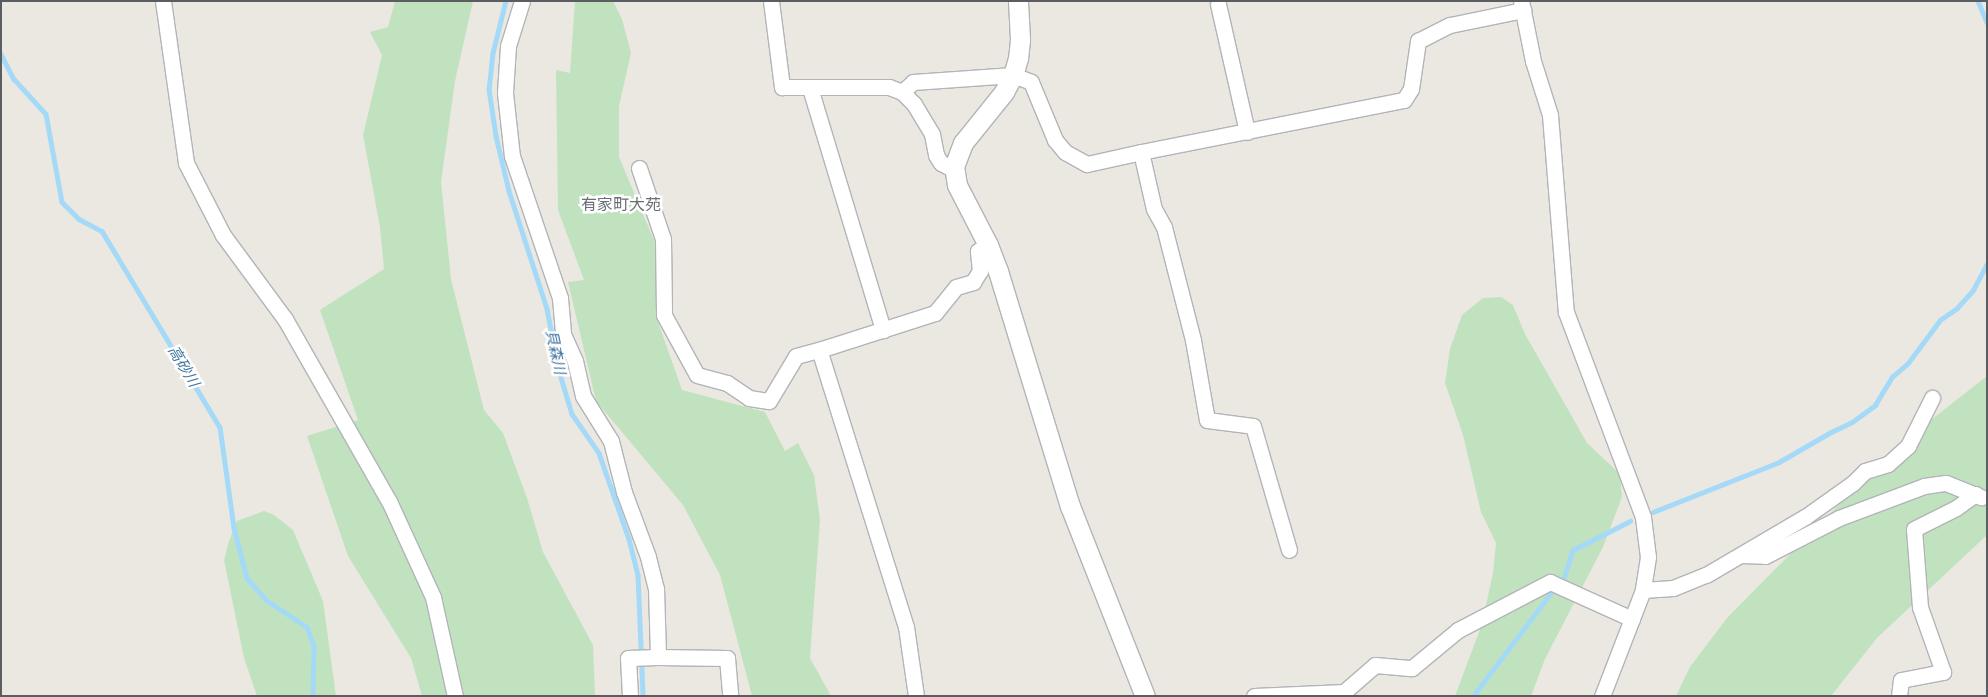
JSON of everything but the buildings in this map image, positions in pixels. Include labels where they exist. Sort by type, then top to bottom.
[{"type":"street","points":[[163,1],[186,163],[223,235],[285,319],[389,501],[433,597],[455,696]]},
{"type":"street","points":[[522,1],[508,46],[505,93],[512,156],[560,298],[564,334],[575,361],[583,396],[611,441],[624,492],[648,557],[656,588],[648,657]]},
{"type":"street","points":[[771,1],[782,87],[880,86],[902,92],[914,104],[932,134],[936,155],[941,163],[947,166],[954,166]]},
{"type":"street","points":[[1018,1],[1020,40],[1018,58],[1013,75],[1004,92],[963,143],[954,166],[957,185],[988,244],[998,270],[1070,506],[1145,696]]},
{"type":"street","points":[[1218,4],[1247,132]]},
{"type":"street","points":[[902,92],[913,82],[1013,75],[1031,82],[1055,140],[1064,152],[1087,164],[1404,100],[1411,89],[1418,41],[1450,24],[1522,6],[1533,61],[1550,115],[1566,312],[1642,518],[1648,557],[1643,590],[1602,696]]},
{"type":"street","points":[[810,88],[884,330]]},
{"type":"street","points":[[1141,152],[1154,209],[1164,228],[1193,340],[1208,420],[1253,426],[1289,550]]},
{"type":"street","points":[[639,168],[664,239],[664,315],[697,375],[727,383],[749,398],[769,401],[796,356],[935,313],[956,287],[973,282],[980,271],[978,251],[988,244]]},
{"type":"street","points":[[820,350],[906,627],[916,696]]},
{"type":"street","points":[[1643,590],[1673,588],[1706,575],[1804,517],[1853,483],[1865,471],[1888,464],[1908,446],[1932,398]]},
{"type":"street","points":[[1741,556],[1766,556],[1839,518],[1924,486],[1946,483],[1983,497]]},
{"type":"street","points":[[1899,696],[1901,680],[1943,672],[1920,606],[1914,529],[1983,497]]},
{"type":"street","points":[[1254,696],[1344,692],[1375,665],[1412,668],[1458,630],[1550,582],[1632,619]]},
{"type":"street","points":[[630,696],[628,658],[648,657],[728,658],[730,696]]},
{"type":"green space","points":[[395,1],[473,1],[455,81],[441,182],[451,279],[484,410],[503,433],[527,498],[543,552],[593,645],[595,696],[422,696],[411,658],[348,556],[307,436],[358,420],[320,310],[384,269],[380,227],[363,135],[382,55],[370,32],[388,27]]},
{"type":"green space","points":[[575,1],[613,1],[622,19],[631,53],[619,106],[619,157],[656,245],[657,319],[682,390],[765,412],[785,451],[798,443],[814,475],[820,520],[810,658],[831,696],[752,696],[720,575],[683,505],[596,401],[568,282],[584,280],[558,210],[556,70],[570,73]]},
{"type":"green space","points":[[1501,297],[1513,305],[1525,334],[1587,443],[1620,474],[1622,497],[1603,547],[1545,659],[1531,696],[1455,696],[1482,624],[1493,573],[1496,543],[1481,512],[1463,435],[1445,383],[1450,349],[1462,315],[1483,298]]},
{"type":"green space","points":[[1987,376],[1987,535],[1877,638],[1831,696],[1676,696],[1690,667],[1727,618],[1894,449]]},
{"type":"green space","points":[[264,511],[274,515],[293,530],[323,601],[336,696],[257,696],[244,658],[224,560],[237,521]]},
{"type":"waterway","name":"貝森川","points":[[506,1],[493,53],[489,89],[496,136],[509,191],[547,309],[559,371],[572,414],[599,453],[629,539],[638,575],[643,696]]},
{"type":"waterway","points":[[1978,1],[1987,22]]},
{"type":"waterway","name":"高砂川","points":[[1,54],[14,79],[46,114],[62,202],[79,219],[102,231],[220,427],[234,528],[247,578],[265,599],[307,627],[314,646],[313,696]]},
{"type":"waterway","points":[[1653,512],[1779,462],[1852,422],[1875,405],[1892,377],[1908,363],[1940,320],[1957,308],[1973,290],[1987,264]]},
{"type":"waterway","points":[[1564,577],[1573,550],[1630,521]]},
{"type":"waterway","points":[[1473,696],[1551,593]]},
{"type":"district","name":"有家町大苑","points":[[621,204]]}]
